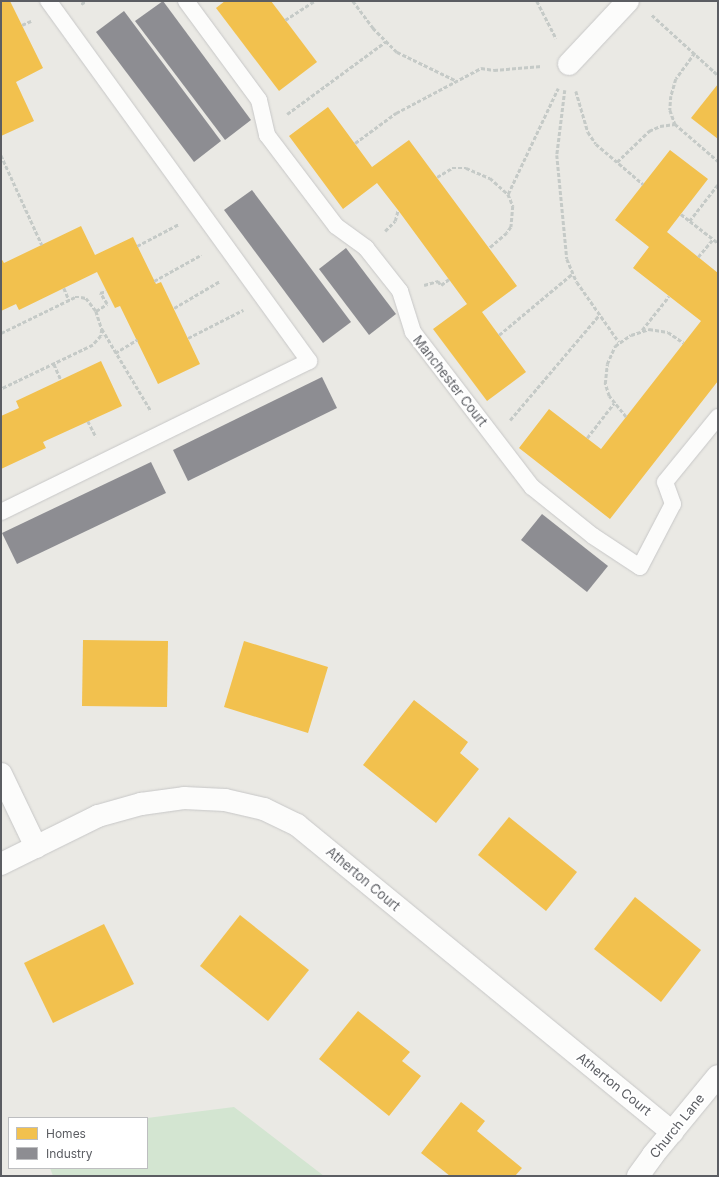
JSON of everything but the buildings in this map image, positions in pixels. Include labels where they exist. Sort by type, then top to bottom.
[{"type":"street","points":[[569,64],[628,1]]},
{"type":"street","points":[[1,774],[36,847]]},
{"type":"street","name":"Atherton Court","points":[[1,864],[98,816],[141,804],[184,798],[225,800],[264,809],[297,825],[309,834],[672,1132]]},
{"type":"street","name":"Church Lane","points":[[638,1176],[718,1076]]},
{"type":"lane","points":[[1,512],[310,361],[48,1]]},
{"type":"lane","name":"Manchester Court","points":[[186,1],[259,100],[267,135],[336,226],[366,248],[400,292],[413,332],[532,487],[593,536],[640,567],[673,504],[665,482],[718,417]]},
{"type":"path","points":[[285,20],[314,1]]},
{"type":"path","points":[[353,1],[385,42],[397,52],[455,81]]},
{"type":"path","points":[[537,1],[569,64],[588,132],[596,144],[644,184]]},
{"type":"path","points":[[649,12],[718,75]]},
{"type":"path","points":[[267,135],[279,120],[385,42]]},
{"type":"path","points":[[695,53],[680,72],[671,96],[670,110],[675,124],[718,160]]},
{"type":"path","points":[[355,143],[396,113],[480,68],[494,70],[569,64]]},
{"type":"path","points":[[508,194],[569,64]]},
{"type":"path","points":[[569,64],[557,155],[567,259],[573,274],[599,315],[619,342]]},
{"type":"path","points":[[618,162],[649,131],[660,126],[675,124]]},
{"type":"path","points":[[1,155],[42,245]]},
{"type":"path","points":[[437,177],[452,168],[466,168],[490,178],[508,194],[513,206],[510,227],[507,233],[490,248]]},
{"type":"path","points":[[690,220],[718,185]]},
{"type":"path","points":[[137,246],[201,212]]},
{"type":"path","points":[[681,214],[718,243]]},
{"type":"path","points":[[698,257],[713,239]]},
{"type":"path","points":[[154,281],[223,242]]},
{"type":"path","points":[[174,308],[243,269]]},
{"type":"path","points":[[499,335],[573,274]]},
{"type":"path","points":[[64,288],[69,300]]},
{"type":"path","points":[[96,311],[107,304],[100,293],[106,290]]},
{"type":"path","points":[[626,417],[614,403],[607,391],[604,377],[607,364],[615,346],[619,342],[642,330],[668,296]]},
{"type":"path","points":[[1,333],[75,297],[86,298],[96,311],[102,329],[115,353],[147,404],[162,432]]},
{"type":"path","points":[[188,338],[264,299]]},
{"type":"path","points":[[494,438],[599,315]]},
{"type":"path","points":[[1,389],[93,345],[101,336],[102,329]]},
{"type":"path","points":[[642,330],[668,332],[684,343]]},
{"type":"path","points":[[115,353],[136,340]]},
{"type":"path","points":[[54,364],[61,380]]},
{"type":"path","points":[[587,438],[614,403]]},
{"type":"green space","points":[[234,1107],[324,1176],[53,1176],[50,1169],[148,1169],[148,1118]]}]
